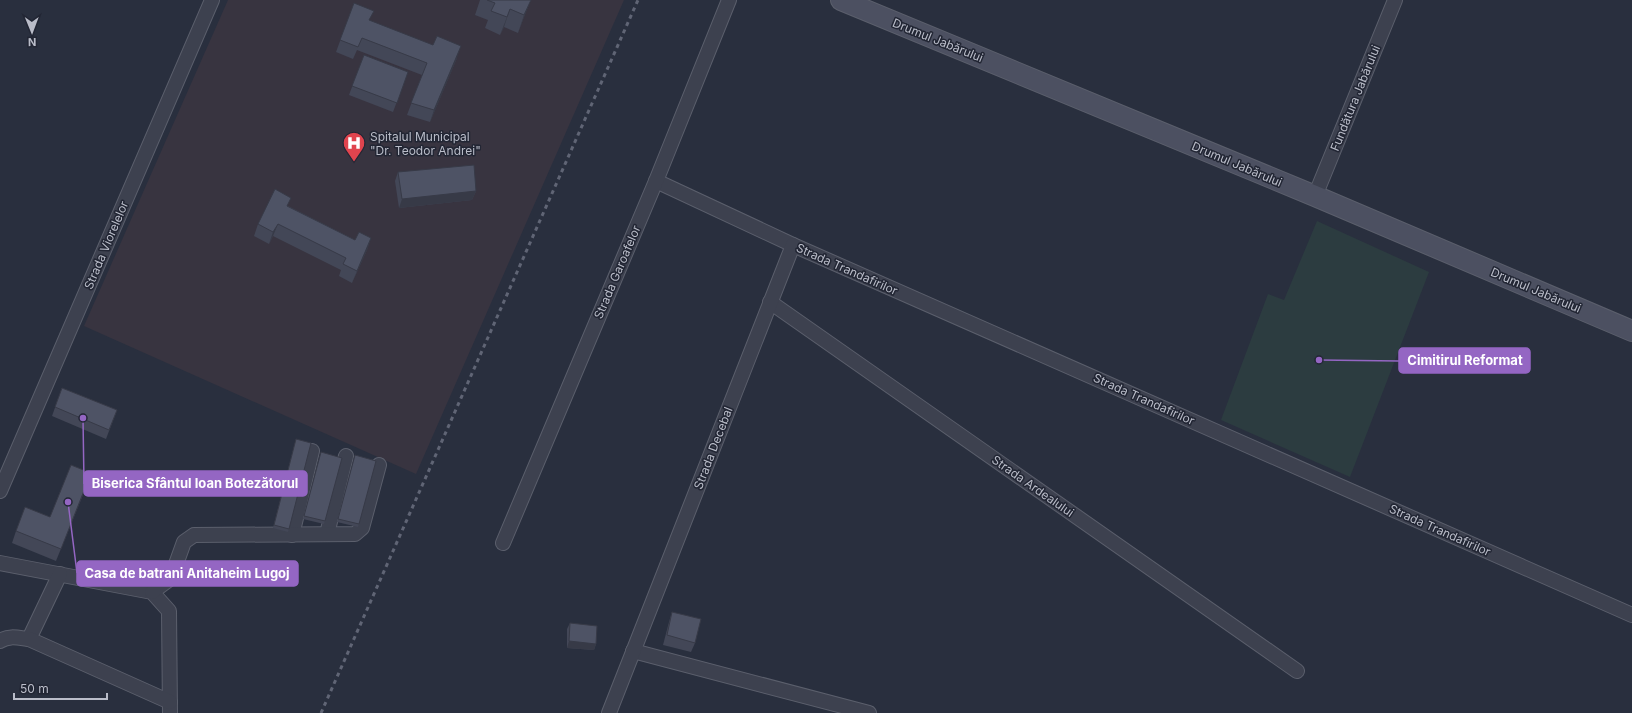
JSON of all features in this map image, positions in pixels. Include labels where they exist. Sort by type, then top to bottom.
[{"type":"main road","name":"Drumul Jabărului","points":[[841,0],[1315,196],[1632,331]]},
{"type":"street","name":"Strada Garoafelor","points":[[503,543],[656,181],[729,0]]},
{"type":"street","name":"Fundătura Jabărului","points":[[1315,196],[1396,0]]},
{"type":"street","name":"Strada Viorelelor","points":[[0,491],[209,1]]},
{"type":"street","name":"Strada Trandafirilor","points":[[656,181],[793,245],[1632,615]]},
{"type":"street","name":"Strada Decebal","points":[[608,713],[793,245]]},
{"type":"street","name":"Strada Ardealului","points":[[770,302],[1297,671]]},
{"type":"street","points":[[292,535],[312,451]]},
{"type":"street","points":[[327,534],[346,456]]},
{"type":"street","points":[[152,592],[171,578],[184,542],[194,535],[355,534],[362,528],[379,465]]},
{"type":"street","points":[[0,563],[152,592],[168,611],[170,707],[30,640],[15,637],[5,638],[0,641]]},
{"type":"street","points":[[30,640],[60,574]]},
{"type":"street","points":[[633,651],[869,713]]},
{"type":"shaded area","name":"Spitalul Municipal \"Dr. Teodor Andrei\"","points":[[228,0],[624,0],[416,474],[84,326]]},
{"type":"shaded area","points":[[1317,221],[1429,272],[1350,477],[1221,420],[1268,294],[1284,300]]},
{"type":"building","points":[[487,0],[531,0],[524,15],[510,9],[507,17],[491,11],[495,3]]},
{"type":"building","points":[[354,3],[374,11],[369,20],[433,45],[437,36],[461,46],[434,110],[411,103],[427,63],[362,38],[358,47],[340,40]]},
{"type":"building","points":[[364,55],[408,72],[397,103],[352,86]]},
{"type":"building","points":[[474,165],[476,191],[402,199],[398,172]]},
{"type":"building","points":[[275,189],[291,198],[287,206],[355,240],[359,232],[371,238],[357,271],[343,264],[346,258],[278,224],[273,232],[258,224]]},
{"type":"building","points":[[62,388],[117,410],[109,430],[55,407]]},
{"type":"building","points":[[296,439],[311,443],[289,529],[274,525]]},
{"type":"building","points":[[321,452],[342,458],[325,521],[304,516]]},
{"type":"building","points":[[355,455],[376,461],[359,524],[338,519]]},
{"type":"building","points":[[71,465],[91,473],[61,549],[16,531],[25,507],[50,517]]},
{"type":"building","points":[[672,612],[701,619],[695,643],[667,635]]},
{"type":"building","points":[[570,623],[597,626],[596,644],[569,641]]},
{"type":"railway","points":[[321,713],[638,0]]},
{"type":"place","name":"Spitalul Municipal \"Dr. Teodor Andrei\"","points":[[354,162]]},
{"type":"place","name":"Cimitirul Reformat","points":[[1319,360]]},
{"type":"place","name":"Biserica Sfântul Ioan Botezătorul","points":[[83,418]]},
{"type":"place","name":"Casa de batrani Anitaheim Lugoj","points":[[68,502]]}]
